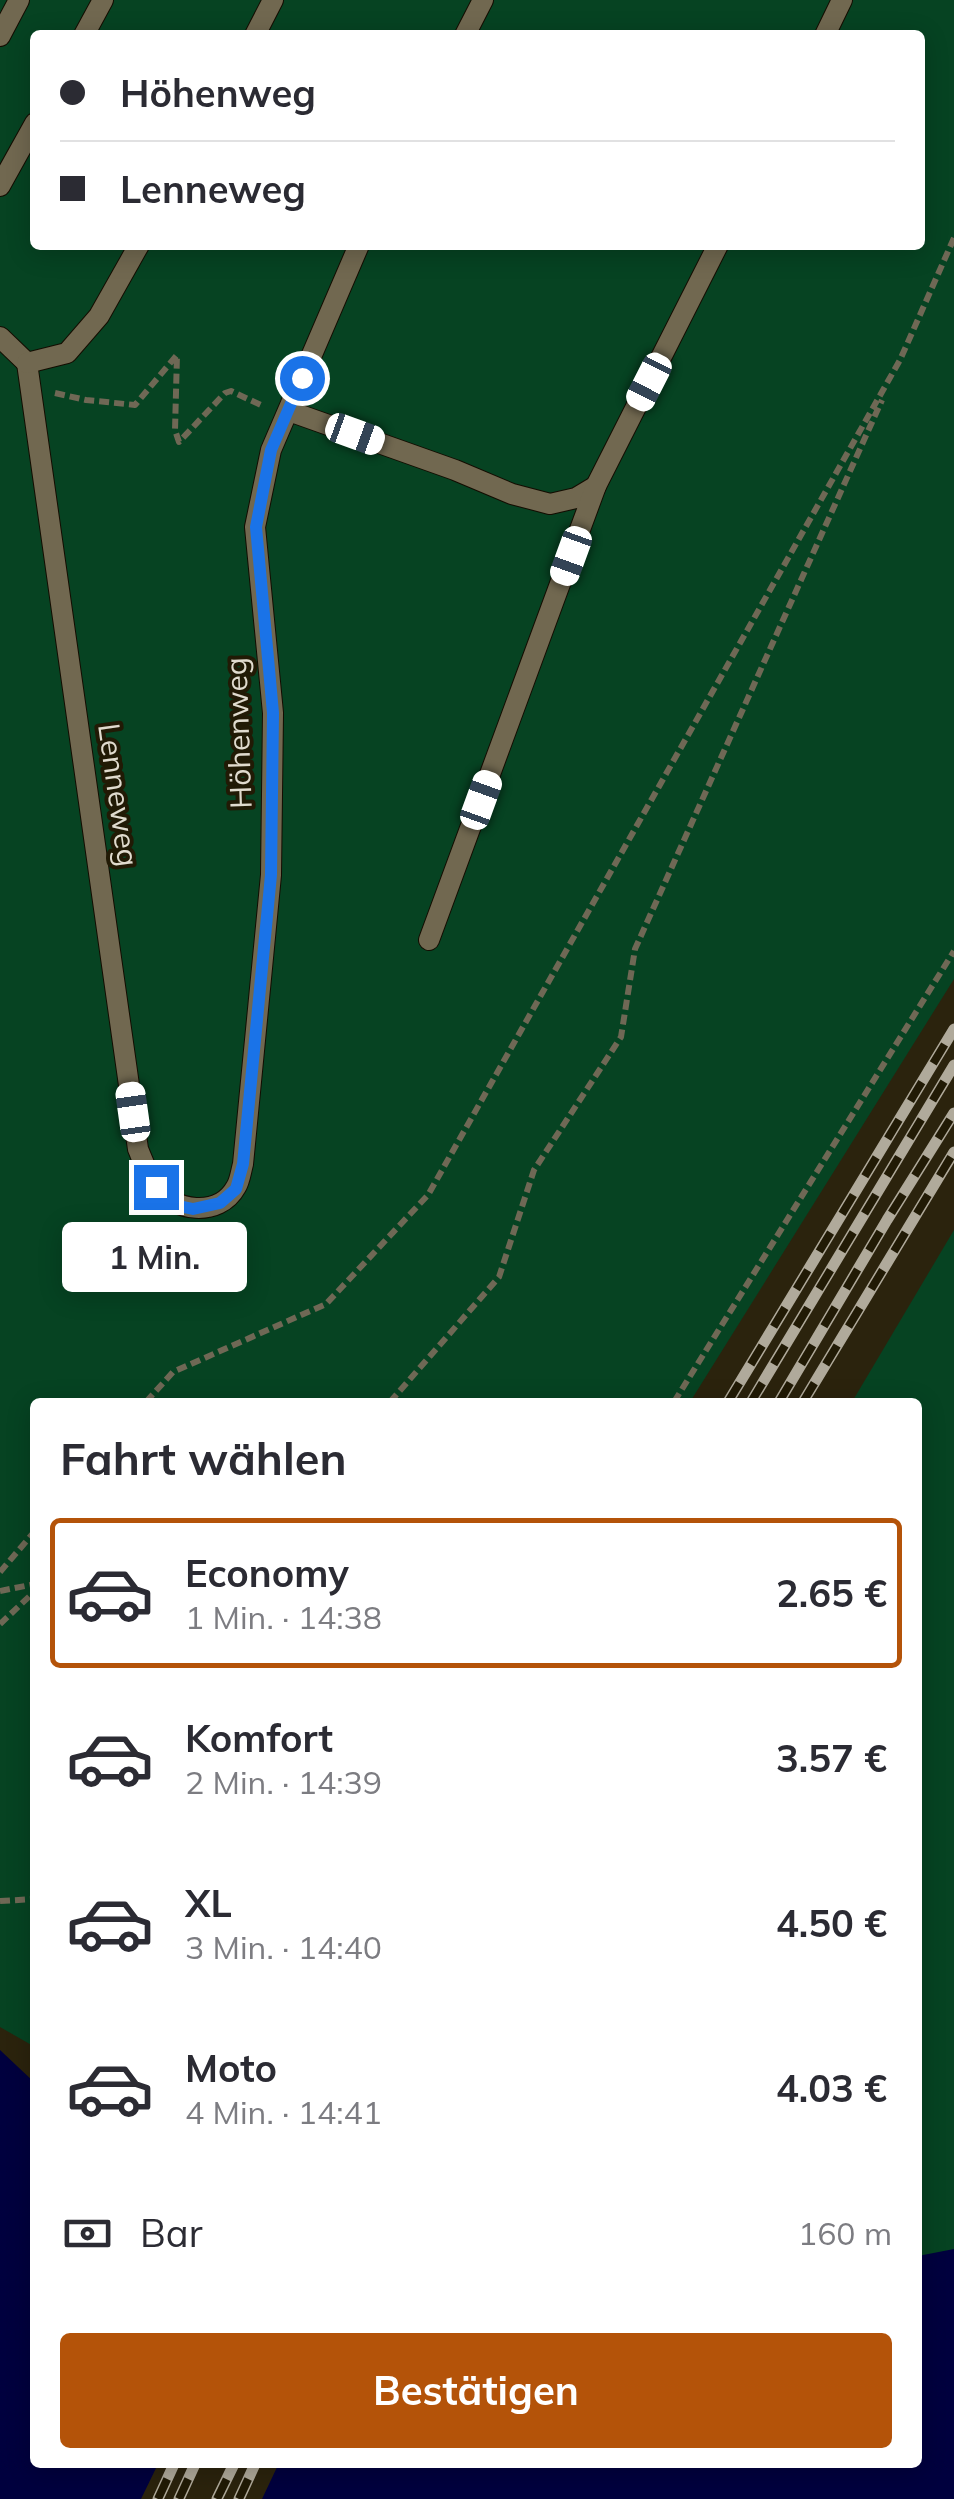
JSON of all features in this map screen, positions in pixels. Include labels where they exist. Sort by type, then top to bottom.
[{"type":"lane","points":[[0,36],[19,0]]},
{"type":"lane","points":[[87,30],[103,0]]},
{"type":"lane","points":[[257,30],[274,0]]},
{"type":"lane","points":[[468,30],[483,0]]},
{"type":"lane","points":[[827,30],[842,0]]},
{"type":"lane","points":[[0,186],[30,132]]},
{"type":"lane","points":[[0,336],[27,364],[67,353],[100,316],[136,250]]},
{"type":"lane","name":"Höhenweg","points":[[193,1209],[220,1203],[236,1189],[243,1164],[271,875],[273,713],[256,527],[271,450],[357,250]]},
{"type":"lane","points":[[429,940],[596,486],[715,250]]},
{"type":"lane","name":"Lenneweg","points":[[27,364],[138,1150],[156,1187],[174,1205],[193,1209]]},
{"type":"lane","points":[[287,414],[550,504],[576,498],[596,486]]},
{"type":"path","points":[[393,1398],[498,1276],[534,1170],[622,1038],[635,949],[954,238]]},
{"type":"path","points":[[31,388],[135,406],[177,355],[175,430],[179,442],[231,391],[287,414]]},
{"type":"path","points":[[150,1398],[173,1372],[326,1304],[428,1195],[900,360]]},
{"type":"path","points":[[676,1398],[954,951]]},
{"type":"path","points":[[0,1572],[30,1537]]},
{"type":"path","points":[[0,1591],[30,1588]]},
{"type":"path","points":[[0,1624],[30,1593]]},
{"type":"path","points":[[0,1901],[30,1899]]},
{"type":"green space","points":[[0,0],[954,0],[954,979],[692,1398],[30,1398],[30,2044],[0,2027]]},
{"type":"green space","points":[[954,1230],[954,2356],[922,2352],[922,1398],[854,1398]]},
{"type":"shaded area","points":[[0,2050],[30,2078],[30,2468],[922,2468],[922,2255],[954,2249],[954,2499],[0,2499]]},
{"type":"pier","points":[[156,2468],[277,2468],[262,2499],[141,2499]]},
{"type":"railway","points":[[730,1398],[954,1029]]},
{"type":"railway","points":[[753,1398],[954,1065]]},
{"type":"railway","points":[[781,1398],[954,1113]]},
{"type":"railway","points":[[805,1398],[954,1152]]},
{"type":"railway","points":[[158,2499],[172,2468]]},
{"type":"railway","points":[[179,2499],[193,2468]]},
{"type":"railway","points":[[217,2499],[232,2468]]},
{"type":"railway","points":[[239,2499],[253,2468]]},
{"type":"route","points":[[156,1187],[174,1205],[193,1209],[220,1203],[236,1189],[243,1164],[271,875],[273,713],[256,527],[271,450],[302,378]]}]
